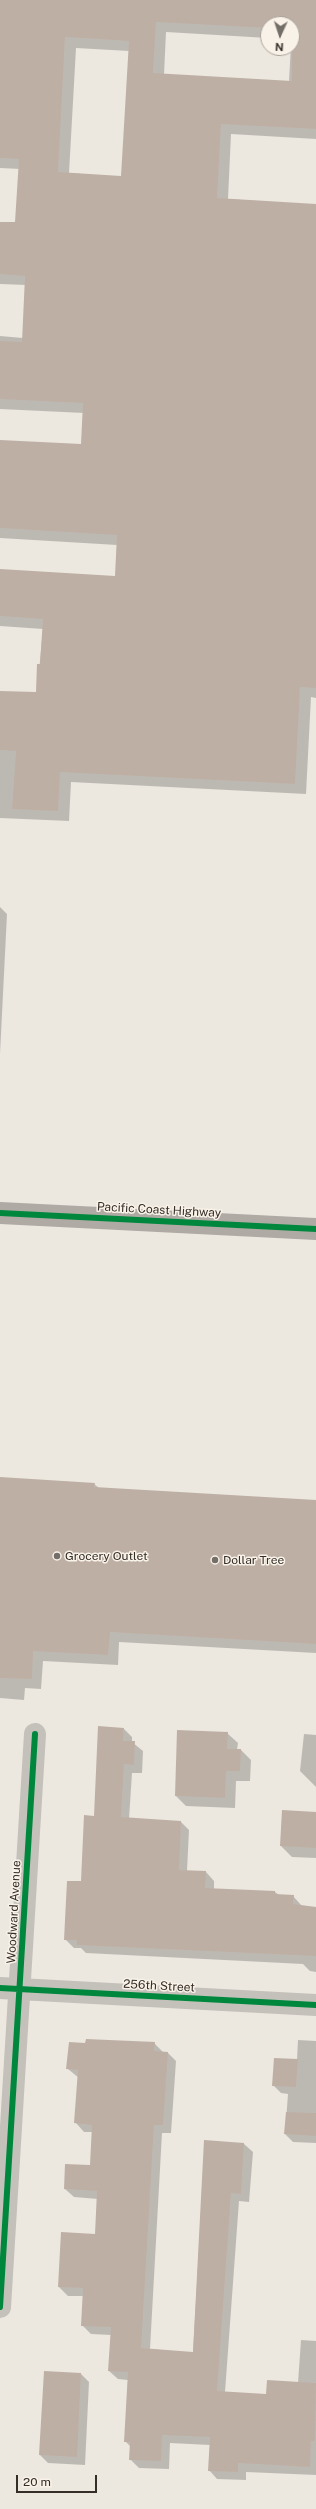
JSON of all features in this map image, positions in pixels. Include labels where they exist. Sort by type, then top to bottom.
[{"type":"highway","name":"Pacific Coast Highway","points":[[0,1213],[316,1229]]},
{"type":"street","name":"Woodward Avenue","points":[[0,2306],[10,1989],[35,1734]]},
{"type":"street","name":"256th Street","points":[[10,1989],[316,2005]]},
{"type":"building","points":[[0,0],[316,0],[316,129],[221,124],[217,198],[316,204],[316,688],[300,687],[295,784],[60,772],[58,811],[12,809],[16,751],[0,750],[0,691],[36,692],[37,664],[40,664],[43,619],[0,616],[0,569],[115,576],[117,535],[0,528],[0,440],[81,444],[83,403],[0,399],[0,341],[22,342],[25,276],[0,274],[0,222],[15,222],[19,159],[0,158]],"holes":[[[260,16],[300,16],[300,56],[292,56],[292,81],[153,73],[156,22],[260,28]],[[65,37],[129,41],[121,176],[58,172]]]},
{"type":"building","points":[[0,1477],[95,1483],[94,1487],[316,1500],[316,1644],[110,1632],[108,1655],[33,1651],[32,1679],[0,1678]]},
{"type":"building","points":[[98,1726],[124,1728],[123,1741],[135,1741],[134,1765],[124,1764],[121,1817],[181,1821],[179,1870],[206,1871],[205,1888],[275,1891],[275,1894],[294,1895],[293,1904],[316,1907],[316,1956],[77,1945],[77,1940],[64,1940],[67,1881],[81,1881],[84,1815],[94,1816]]},
{"type":"building","points":[[177,1730],[228,1732],[227,1749],[241,1749],[240,1771],[226,1771],[225,1798],[175,1796]]},
{"type":"building","points":[[282,1810],[316,1812],[316,1848],[280,1846]]},
{"type":"building","points":[[86,2039],[155,2042],[154,2051],[168,2052],[163,2125],[154,2125],[141,2348],[193,2352],[204,2140],[244,2143],[241,2194],[231,2193],[217,2391],[266,2394],[267,2380],[316,2383],[315,2441],[311,2441],[310,2467],[238,2463],[238,2472],[208,2471],[210,2437],[162,2435],[161,2461],[129,2460],[130,2442],[124,2442],[128,2372],[108,2371],[111,2327],[81,2326],[83,2288],[58,2287],[61,2232],[95,2234],[97,2191],[64,2189],[65,2164],[90,2165],[92,2125],[74,2123],[78,2070],[66,2069],[69,2042],[85,2043]]},
{"type":"building","points":[[274,2058],[298,2059],[296,2087],[272,2086]]},
{"type":"building","points":[[286,2112],[316,2113],[316,2136],[284,2134]]},
{"type":"building","points":[[44,2371],[81,2373],[77,2457],[39,2455]]},
{"type":"cycle path","points":[[0,1213],[316,1229]]},
{"type":"cycle path","points":[[0,2307],[35,1734]]},
{"type":"cycle path","points":[[0,1988],[316,2005]]},
{"type":"place","name":"Grocery Outlet","points":[[57,1556]]},
{"type":"place","name":"Dollar Tree","points":[[215,1560]]}]
